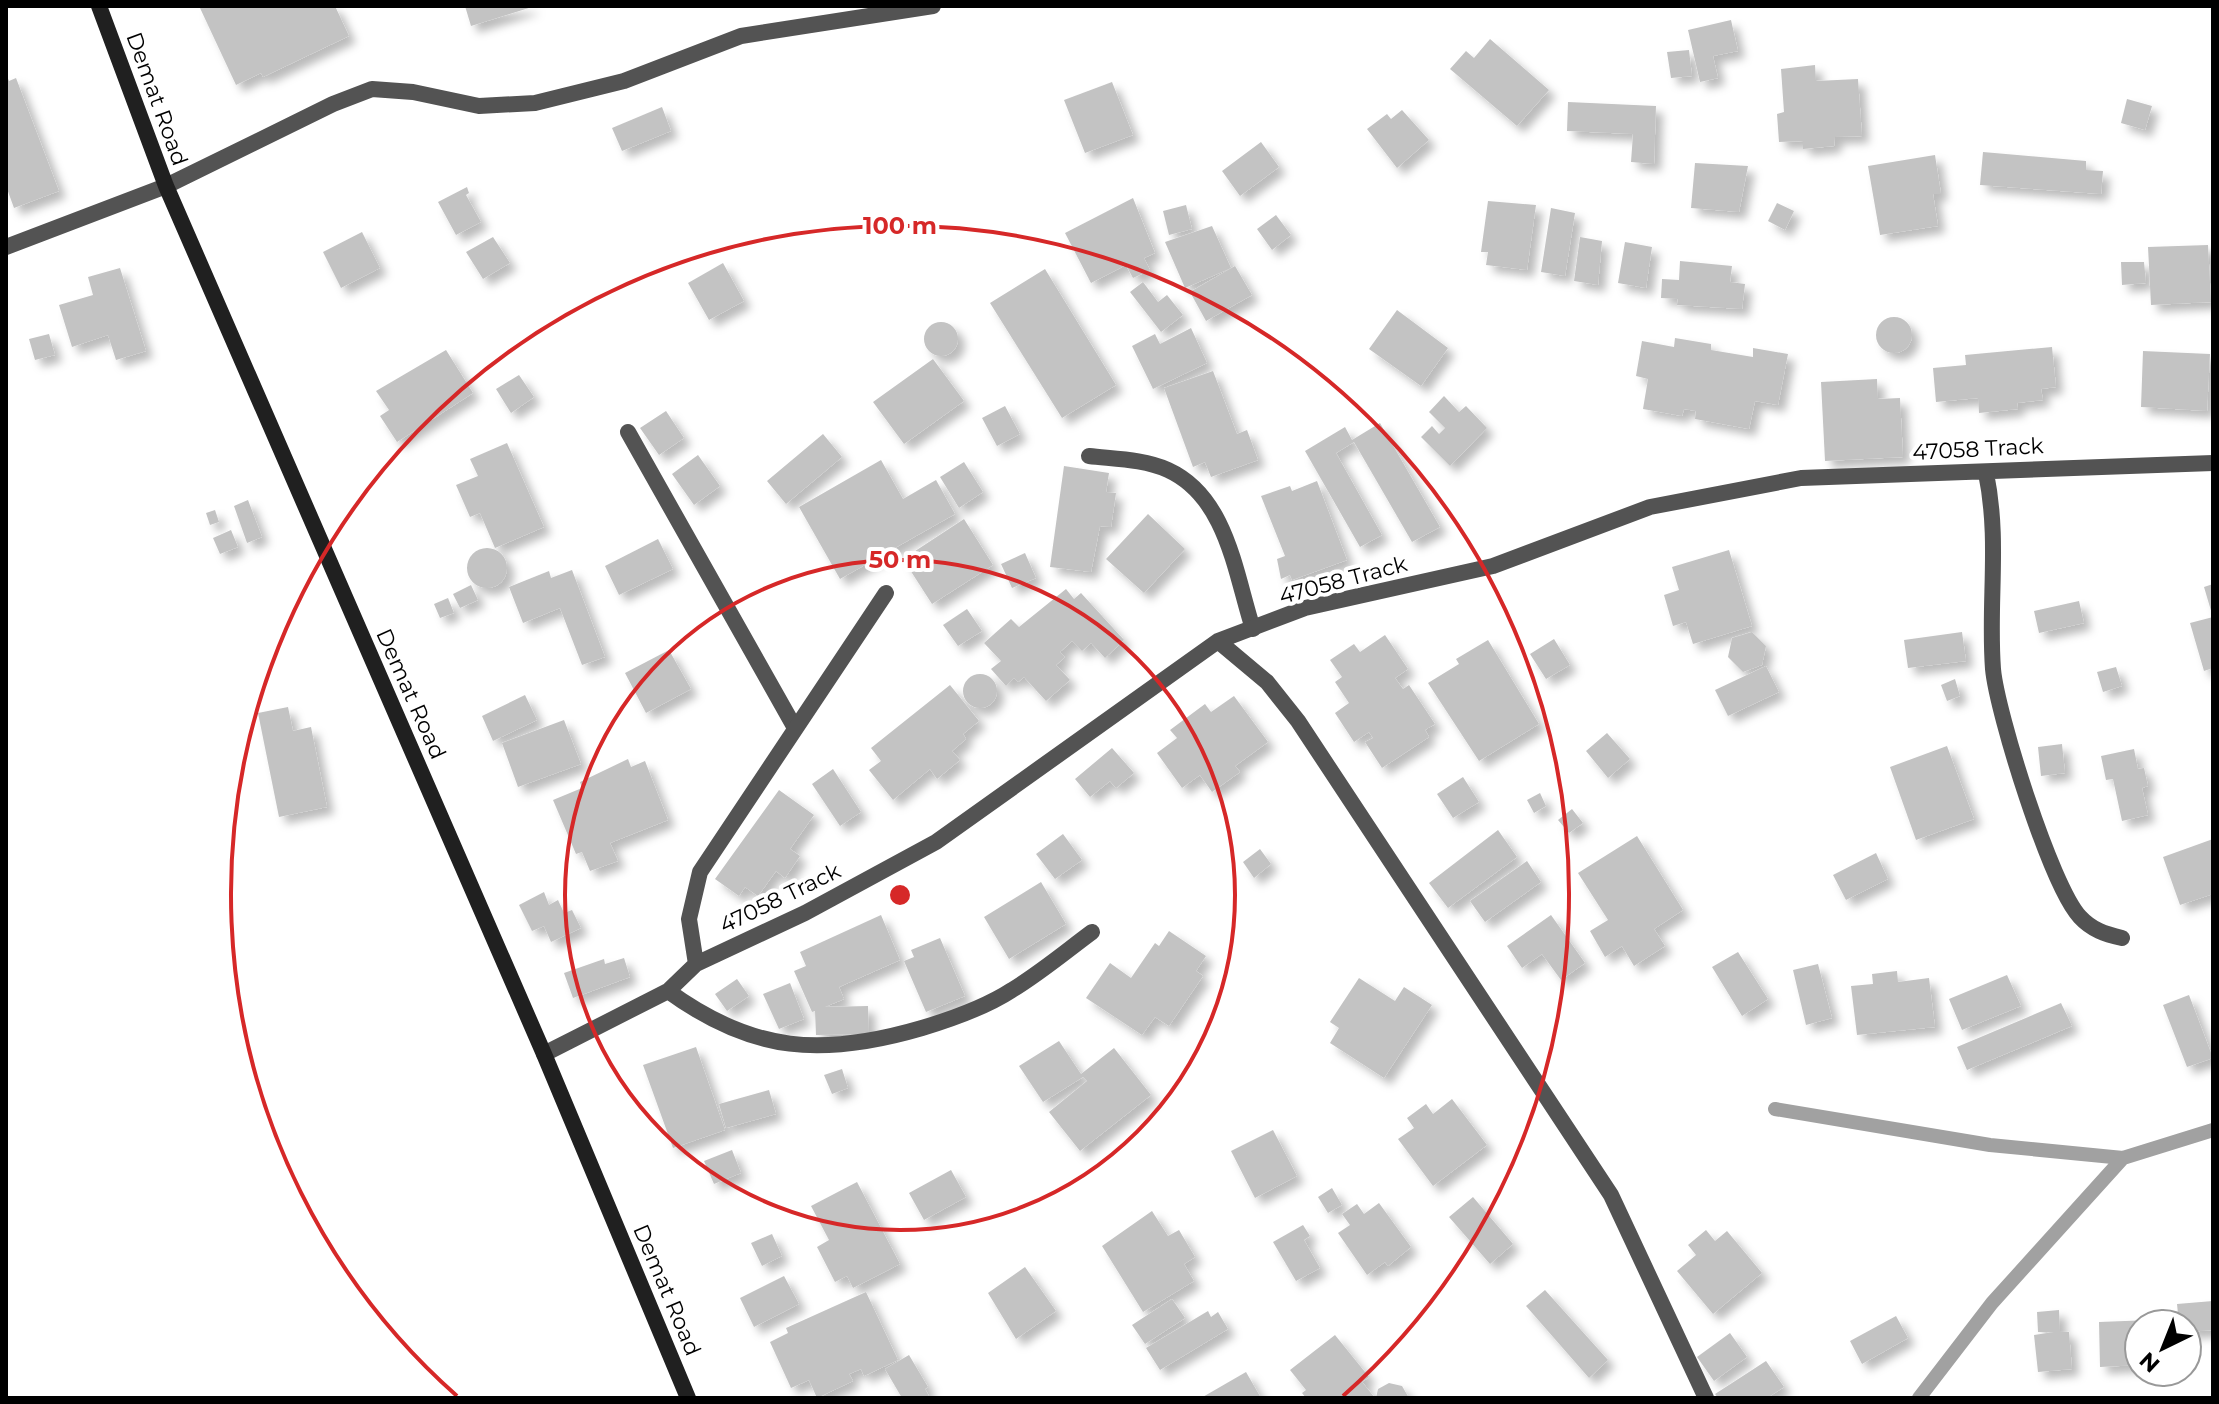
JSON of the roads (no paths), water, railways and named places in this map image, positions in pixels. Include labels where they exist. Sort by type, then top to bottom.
[{"type":"street","name":"Demat Road","points":[[99,6],[166,186],[544,1054],[688,1398]]},
{"type":"street","points":[[6,247],[166,186],[333,104],[372,89],[413,92],[479,106],[535,103],[624,81],[741,36],[933,6]]},
{"type":"street","points":[[628,432],[795,728]]},
{"type":"street","points":[[1089,456],[1131,460],[1168,470],[1199,490],[1216,513],[1253,629]]},
{"type":"street","name":"47058 Track","points":[[544,1054],[668,991],[696,964],[805,913],[936,842],[1218,641],[1305,608],[1493,566],[1650,507],[1801,478],[2213,463]]},
{"type":"street","points":[[1986,473],[1994,513],[1993,669],[2002,717],[2059,880],[2077,914],[2104,934],[2122,938]]},
{"type":"street","points":[[696,964],[689,919],[700,872],[886,593]]},
{"type":"street","points":[[1218,641],[1267,682],[1298,721],[1611,1195],[1706,1398]]},
{"type":"street","points":[[668,991],[693,1010],[742,1034],[770,1041],[848,1046],[946,1021],[1011,991],[1092,932]]},
{"type":"waterway","points":[[1775,1109],[1990,1145],[2123,1158],[2213,1130]]},
{"type":"waterway","points":[[1919,1398],[1992,1303],[2123,1158]]}]
